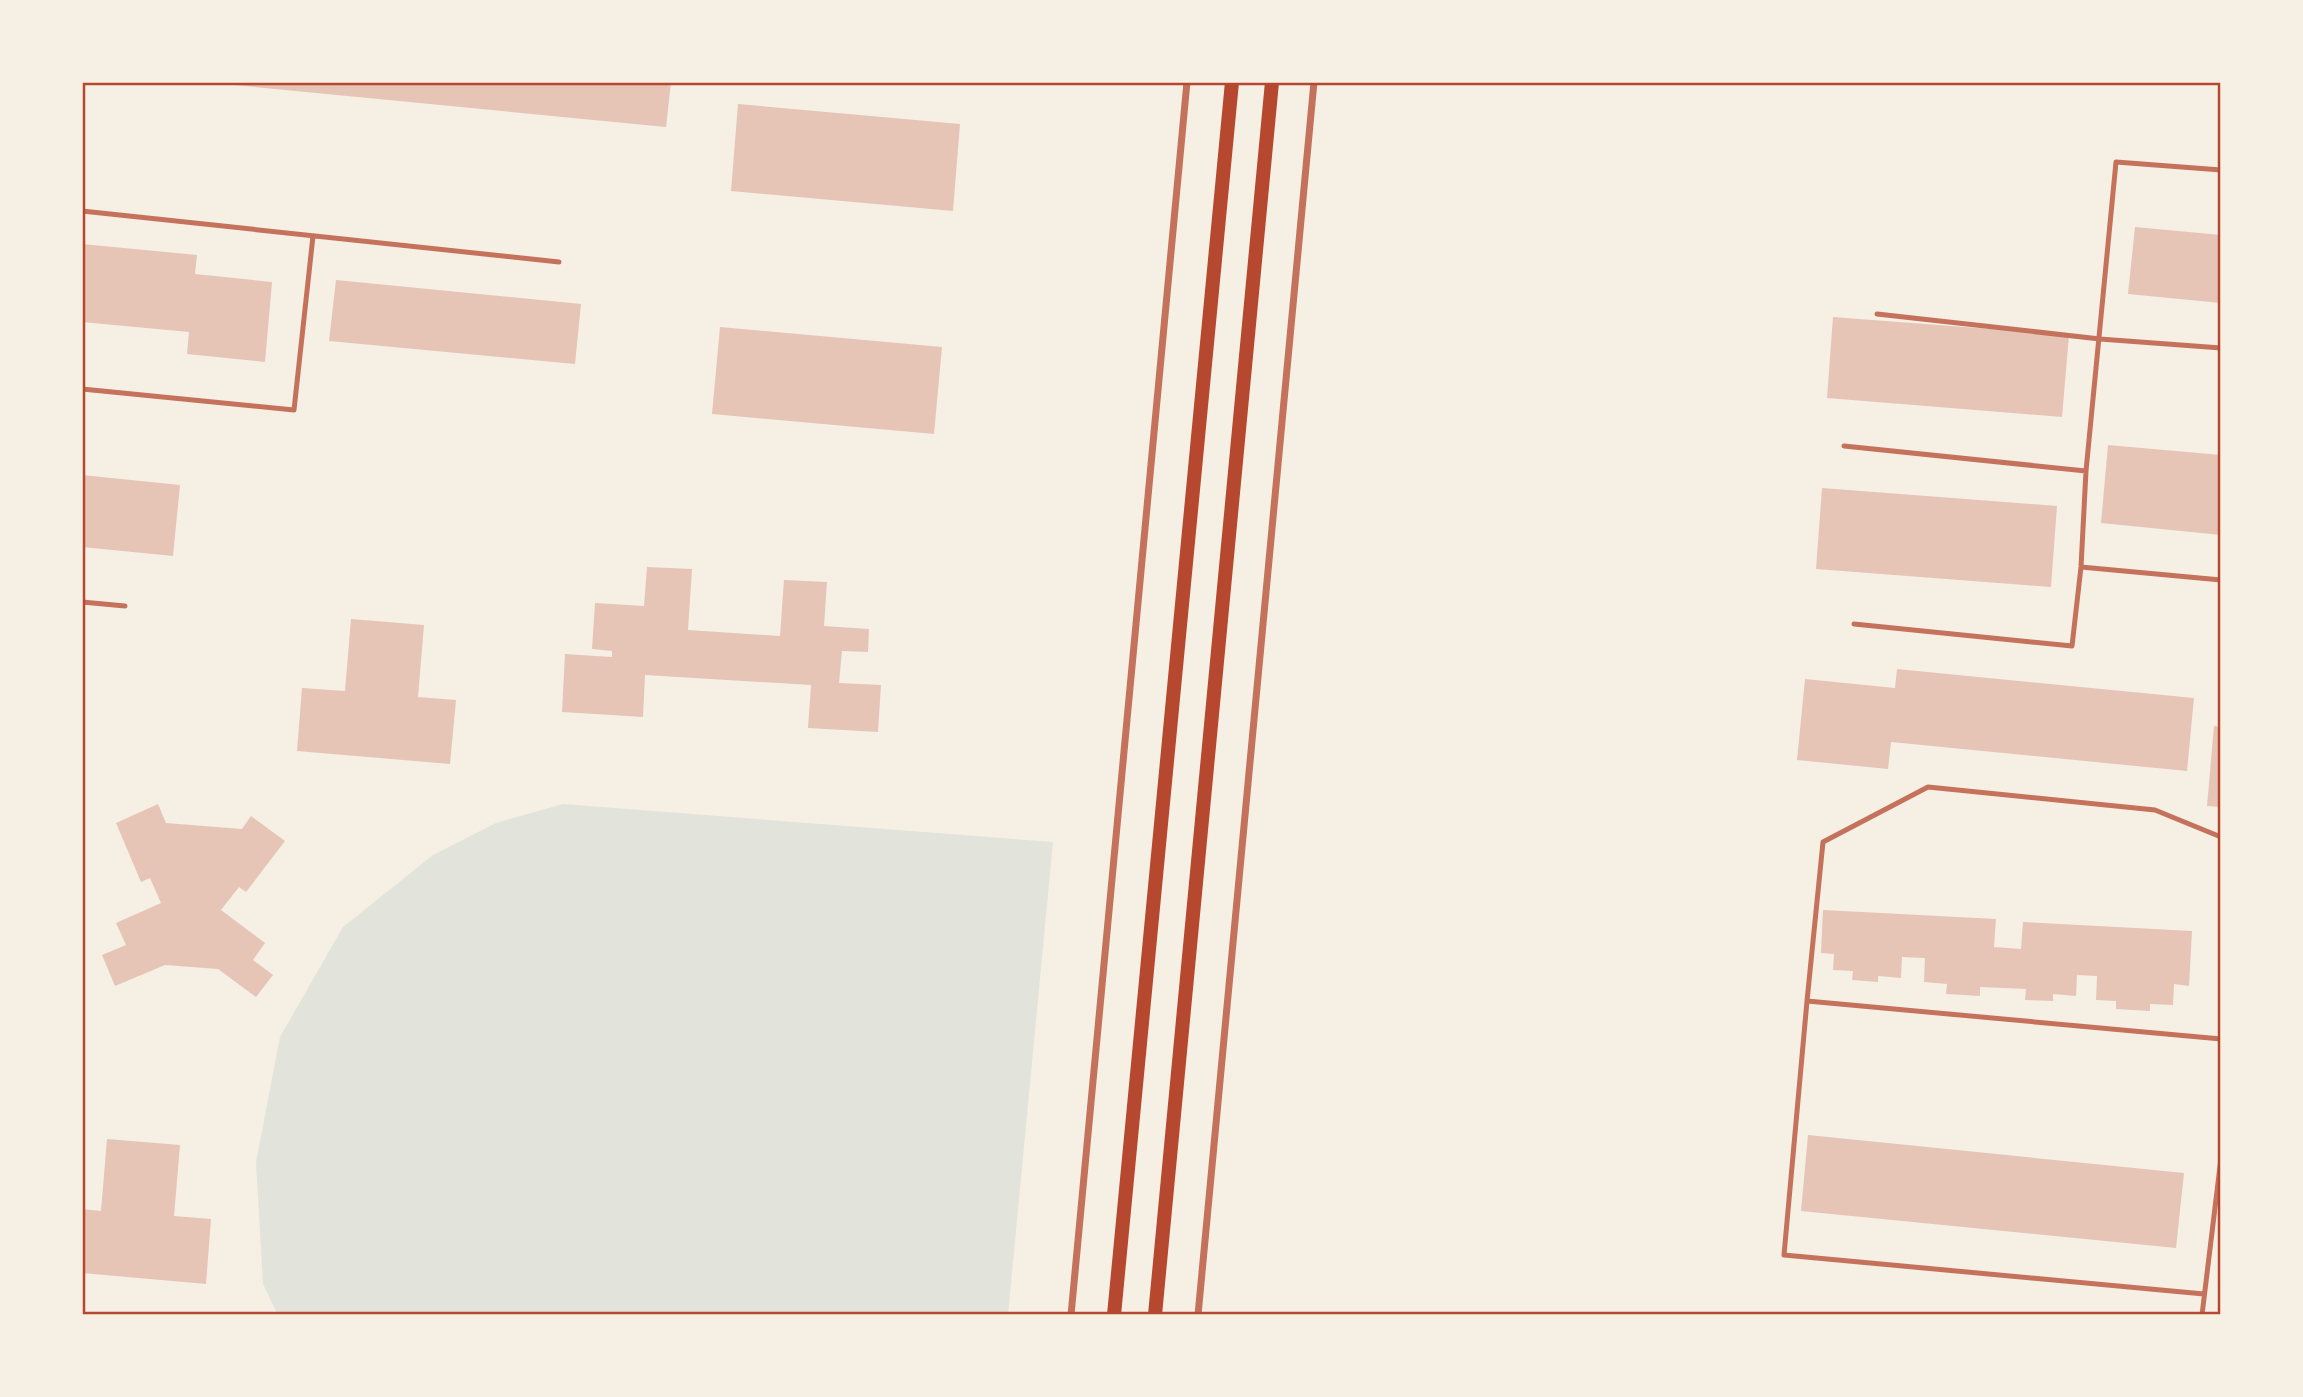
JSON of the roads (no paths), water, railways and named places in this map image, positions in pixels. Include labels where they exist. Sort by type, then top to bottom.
[{"type":"main road","points":[[1114,1315],[1232,82]]},
{"type":"main road","points":[[1155,1315],[1272,82]]},
{"type":"street","points":[[1071,1315],[1187,82]]},
{"type":"street","points":[[1198,1315],[1314,82]]},
{"type":"lane","points":[[1854,624],[2072,646],[2116,162],[2221,170]]},
{"type":"lane","points":[[82,211],[559,262]]},
{"type":"lane","points":[[82,389],[294,410],[313,236]]},
{"type":"lane","points":[[1877,314],[2100,339],[2221,348]]},
{"type":"lane","points":[[1844,446],[2086,471]]},
{"type":"lane","points":[[2081,567],[2221,580]]},
{"type":"lane","points":[[82,602],[124,606]]},
{"type":"lane","points":[[2204,1294],[1784,1255],[1823,842],[1928,787],[2155,810],[2221,837]]},
{"type":"lane","points":[[1807,1001],[2221,1039]]},
{"type":"lane","points":[[2202,1315],[2217,1214],[2221,1158]]}]
